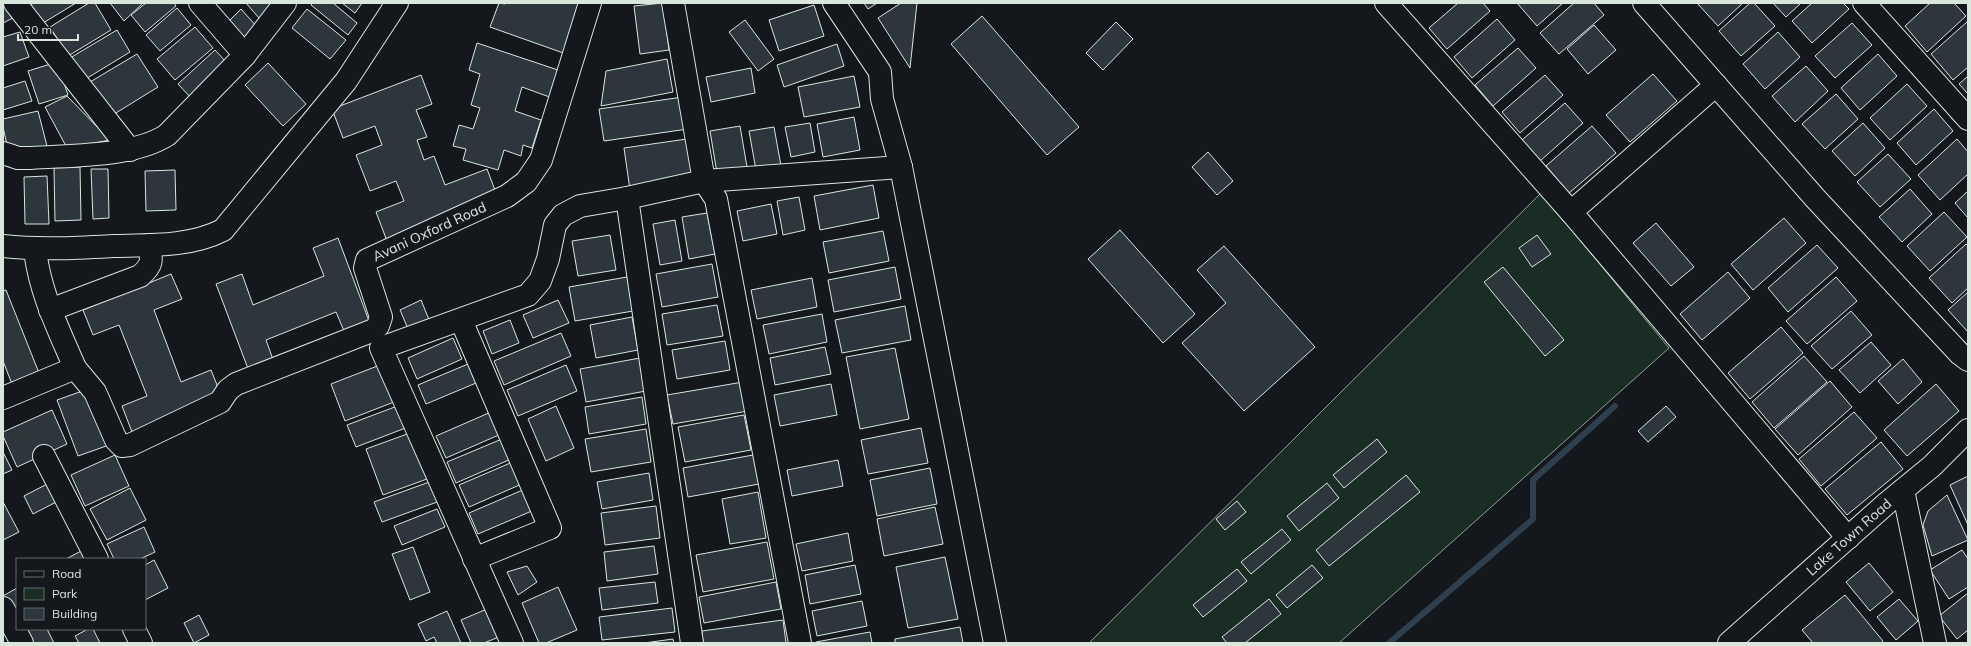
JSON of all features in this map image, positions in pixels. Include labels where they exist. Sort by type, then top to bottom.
[{"type":"street","points":[[15,3],[130,150]]},
{"type":"street","points":[[200,3],[245,55]]},
{"type":"street","points":[[3,153],[18,158],[31,158],[130,150],[157,142],[167,135],[245,55],[285,3]]},
{"type":"street","points":[[3,246],[35,250],[149,245],[208,238],[223,230],[346,82],[397,3]]},
{"type":"street","name":"Avani Oxford Road","points":[[35,250],[39,280],[75,368],[95,392],[116,440],[122,446],[130,445],[220,402],[228,390],[236,384],[374,330],[378,326],[381,317],[365,268],[367,260],[507,196],[526,182],[541,160],[590,3]]},
{"type":"street","points":[[673,3],[704,181],[716,199],[800,643]]},
{"type":"street","points":[[834,3],[880,72],[882,98],[901,167],[995,643]]},
{"type":"street","points":[[1386,3],[1571,212],[1848,538]]},
{"type":"street","points":[[1644,3],[1815,198],[1960,354],[1968,360]]},
{"type":"street","points":[[1864,3],[1968,119]]},
{"type":"street","points":[[1571,212],[1716,85]]},
{"type":"street","points":[[505,641],[474,559],[381,348],[528,295],[540,281],[548,259],[556,225],[563,215],[580,206],[628,198],[704,181],[901,167]]},
{"type":"street","points":[[628,198],[692,643]]},
{"type":"street","points":[[50,310],[140,276],[148,269],[152,259],[149,245]]},
{"type":"street","points":[[461,320],[550,528],[474,559]]},
{"type":"street","points":[[3,398],[75,368]]},
{"type":"street","name":"Lake Town Road","points":[[1729,643],[1932,466],[1968,430]]},
{"type":"street","points":[[44,456],[96,558]]},
{"type":"street","points":[[1903,490],[1935,643]]},
{"type":"street","points":[[3,608],[22,643]]},
{"type":"street","points":[[134,630],[141,643]]},
{"type":"green space","points":[[1541,193],[1669,348],[1339,643],[1089,643]]},
{"type":"building","points":[[3,3],[13,18],[3,23]]},
{"type":"building","points":[[30,3],[76,3],[43,23]]},
{"type":"building","points":[[89,3],[95,3],[111,30],[68,56],[50,27]]},
{"type":"building","points":[[110,3],[143,3],[124,21]]},
{"type":"building","points":[[146,3],[174,3],[176,6],[145,32],[131,15]]},
{"type":"building","points":[[246,3],[274,3],[275,4],[259,18]]},
{"type":"building","points":[[312,3],[333,3],[357,23],[348,35],[311,5]]},
{"type":"building","points":[[342,3],[362,3],[355,13]]},
{"type":"building","points":[[499,3],[581,3],[569,55],[490,27]]},
{"type":"building","points":[[663,3],[669,50],[640,54],[634,6]]},
{"type":"building","points":[[864,3],[877,3],[868,9]]},
{"type":"building","points":[[901,3],[917,3],[910,68],[878,18]]},
{"type":"building","points":[[1458,3],[1483,3],[1490,11],[1447,49],[1429,28]]},
{"type":"building","points":[[1517,3],[1563,3],[1537,26]]},
{"type":"building","points":[[1574,3],[1594,3],[1604,15],[1559,54],[1540,33]]},
{"type":"building","points":[[1697,3],[1743,3],[1718,26]]},
{"type":"building","points":[[1750,3],[1754,3],[1775,26],[1741,56],[1719,31]]},
{"type":"building","points":[[1773,3],[1801,3],[1786,17]]},
{"type":"building","points":[[1812,3],[1843,3],[1849,9],[1812,43],[1792,21]]},
{"type":"building","points":[[1930,3],[1954,3],[1966,16],[1927,52],[1905,26]]},
{"type":"building","points":[[814,5],[824,36],[779,51],[769,20]]},
{"type":"building","points":[[177,8],[191,25],[160,51],[146,35]]},
{"type":"building","points":[[241,9],[257,27],[244,40],[228,22]]},
{"type":"building","points":[[307,9],[346,40],[330,59],[292,28]]},
{"type":"building","points":[[982,16],[1079,127],[1047,155],[951,44]]},
{"type":"building","points":[[1497,19],[1515,40],[1472,78],[1454,57]]},
{"type":"building","points":[[745,20],[774,59],[758,71],[729,32]]},
{"type":"building","points":[[1968,21],[1968,67],[1953,80],[1931,54]]},
{"type":"building","points":[[1116,22],[1133,39],[1103,70],[1086,53]]},
{"type":"building","points":[[1852,23],[1872,45],[1835,78],[1815,56]]},
{"type":"building","points":[[1594,25],[1616,50],[1588,74],[1567,49]]},
{"type":"building","points":[[195,27],[213,48],[175,80],[157,59]]},
{"type":"building","points":[[117,30],[130,52],[84,80],[70,58]]},
{"type":"building","points":[[20,32],[29,57],[3,66],[3,37]]},
{"type":"building","points":[[1778,32],[1800,57],[1765,89],[1743,64]]},
{"type":"building","points":[[477,43],[564,72],[555,99],[522,87],[515,111],[541,120],[532,148],[523,145],[521,156],[504,150],[498,170],[463,160],[466,149],[453,146],[459,125],[473,129],[480,108],[471,105],[480,74],[469,70]]},
{"type":"building","points":[[837,44],[844,66],[784,87],[777,65]]},
{"type":"building","points":[[1518,48],[1536,68],[1493,106],[1475,85]]},
{"type":"building","points":[[215,50],[229,65],[192,99],[178,84]]},
{"type":"building","points":[[137,54],[158,87],[111,116],[90,82]]},
{"type":"building","points":[[1878,54],[1897,76],[1860,110],[1841,88]]},
{"type":"building","points":[[667,59],[673,92],[601,106],[606,71]]},
{"type":"building","points":[[57,62],[68,95],[39,104],[28,71]]},
{"type":"building","points":[[268,63],[306,104],[283,126],[245,85]]},
{"type":"building","points":[[1806,66],[1828,91],[1795,122],[1772,96]]},
{"type":"building","points":[[751,68],[755,93],[711,102],[706,77]]},
{"type":"building","points":[[1653,74],[1677,101],[1630,142],[1606,115]]},
{"type":"building","points":[[421,75],[432,104],[416,110],[427,137],[417,140],[424,160],[434,156],[445,185],[487,169],[498,198],[387,241],[376,212],[404,201],[396,181],[370,191],[356,155],[382,145],[375,126],[343,138],[332,109]]},
{"type":"building","points":[[1545,75],[1563,95],[1520,133],[1502,112]]},
{"type":"building","points":[[854,76],[860,107],[804,117],[798,87]]},
{"type":"building","points":[[1968,76],[1968,94],[1959,84]]},
{"type":"building","points":[[25,81],[32,101],[3,110],[3,88]]},
{"type":"building","points":[[1907,84],[1927,106],[1890,140],[1870,118]]},
{"type":"building","points":[[1836,94],[1858,119],[1825,149],[1802,124]]},
{"type":"building","points":[[67,96],[110,140],[67,148],[45,107]]},
{"type":"building","points":[[683,97],[688,129],[604,141],[599,109]]},
{"type":"building","points":[[1565,103],[1583,123],[1540,161],[1522,140]]},
{"type":"building","points":[[1934,109],[1953,131],[1916,165],[1897,143]]},
{"type":"building","points":[[38,111],[47,146],[9,154],[3,127],[3,119]]},
{"type":"building","points":[[854,117],[860,150],[823,157],[817,124]]},
{"type":"building","points":[[810,123],[815,152],[791,157],[785,127]]},
{"type":"building","points":[[1863,123],[1885,148],[1855,176],[1832,151]]},
{"type":"building","points":[[740,126],[747,167],[717,173],[710,131]]},
{"type":"building","points":[[1592,126],[1616,153],[1569,193],[1546,166]]},
{"type":"building","points":[[774,127],[781,166],[756,170],[749,131]]},
{"type":"building","points":[[687,139],[693,181],[630,190],[624,148]]},
{"type":"building","points":[[1957,139],[1968,152],[1968,174],[1940,200],[1918,175]]},
{"type":"building","points":[[1208,152],[1233,181],[1217,195],[1192,167]]},
{"type":"building","points":[[1888,154],[1911,179],[1880,207],[1857,182]]},
{"type":"building","points":[[80,167],[81,220],[55,221],[54,168]]},
{"type":"building","points":[[91,169],[108,169],[109,218],[93,219]]},
{"type":"building","points":[[175,170],[176,210],[146,211],[145,171]]},
{"type":"building","points":[[47,176],[49,224],[25,224],[24,177]]},
{"type":"building","points":[[873,185],[879,218],[820,230],[814,196]]},
{"type":"building","points":[[1910,189],[1932,214],[1902,242],[1879,217]]},
{"type":"building","points":[[1968,191],[1968,218],[1955,203]]},
{"type":"building","points":[[799,197],[805,230],[783,235],[777,201]]},
{"type":"building","points":[[771,204],[777,234],[743,241],[737,211]]},
{"type":"building","points":[[1944,212],[1967,237],[1930,271],[1907,246]]},
{"type":"building","points":[[707,213],[715,254],[689,259],[682,217]]},
{"type":"building","points":[[1784,218],[1806,243],[1753,290],[1731,264]]},
{"type":"building","points":[[675,220],[682,261],[660,265],[653,224]]},
{"type":"building","points":[[1656,223],[1694,267],[1671,286],[1633,243]]},
{"type":"building","points":[[1120,230],[1195,314],[1163,343],[1088,259]]},
{"type":"building","points":[[883,231],[889,261],[829,273],[823,242]]},
{"type":"building","points":[[610,235],[616,270],[578,276],[572,241]]},
{"type":"building","points":[[1537,235],[1551,254],[1532,267],[1519,248]]},
{"type":"building","points":[[338,238],[372,329],[347,338],[336,312],[266,340],[275,365],[250,374],[216,284],[242,274],[253,305],[324,276],[313,248]]},
{"type":"building","points":[[1966,244],[1968,246],[1968,288],[1952,303],[1929,278]]},
{"type":"building","points":[[1817,245],[1838,268],[1788,312],[1768,288]]},
{"type":"building","points":[[1224,246],[1315,347],[1244,411],[1182,343],[1226,303],[1197,270]]},
{"type":"building","points":[[712,264],[718,297],[662,307],[656,274]]},
{"type":"building","points":[[895,267],[901,299],[834,312],[828,280]]},
{"type":"building","points":[[1503,267],[1564,340],[1545,356],[1484,282]]},
{"type":"building","points":[[1728,272],[1750,298],[1702,340],[1680,314]]},
{"type":"building","points":[[171,274],[182,299],[154,310],[181,382],[211,370],[221,395],[132,432],[122,406],[147,396],[119,325],[93,335],[83,310]]},
{"type":"building","points":[[627,277],[633,311],[575,321],[569,287]]},
{"type":"building","points":[[1836,277],[1857,301],[1807,344],[1786,321]]},
{"type":"building","points":[[812,278],[817,307],[757,319],[751,290]]},
{"type":"building","points":[[6,290],[41,378],[14,389],[3,361],[3,291]]},
{"type":"building","points":[[1968,292],[1968,332],[1948,310]]},
{"type":"building","points":[[421,300],[432,327],[411,336],[400,310]]},
{"type":"building","points":[[558,300],[569,323],[533,338],[523,315]]},
{"type":"building","points":[[717,305],[723,336],[667,345],[662,314]]},
{"type":"building","points":[[905,306],[911,340],[842,353],[835,320]]},
{"type":"building","points":[[1851,311],[1872,335],[1832,369],[1811,346]]},
{"type":"building","points":[[822,314],[827,342],[769,354],[763,325]]},
{"type":"building","points":[[632,317],[638,350],[596,358],[590,325]]},
{"type":"building","points":[[510,320],[519,343],[492,354],[483,331]]},
{"type":"building","points":[[1781,327],[1803,353],[1750,399],[1728,373]]},
{"type":"building","points":[[561,333],[571,356],[504,385],[494,361]]},
{"type":"building","points":[[453,338],[462,359],[417,379],[408,358]]},
{"type":"building","points":[[725,341],[730,370],[677,379],[672,350]]},
{"type":"building","points":[[1871,342],[1891,365],[1860,393],[1839,370]]},
{"type":"building","points":[[825,347],[831,374],[775,385],[770,358]]},
{"type":"building","points":[[895,348],[909,419],[860,429],[846,357]]},
{"type":"building","points":[[1804,356],[1827,382],[1774,428],[1752,402]]},
{"type":"building","points":[[640,358],[646,391],[586,402],[580,369]]},
{"type":"building","points":[[1903,359],[1922,382],[1898,404],[1878,381]]},
{"type":"building","points":[[385,363],[399,400],[345,421],[331,384]]},
{"type":"building","points":[[468,364],[476,383],[426,404],[418,385]]},
{"type":"building","points":[[566,365],[577,391],[518,416],[507,390]]},
{"type":"building","points":[[1830,381],[1852,407],[1798,455],[1775,429]]},
{"type":"building","points":[[743,382],[748,411],[673,424],[667,395]]},
{"type":"building","points":[[831,384],[837,415],[780,426],[774,395]]},
{"type":"building","points":[[1936,384],[1959,411],[1907,456],[1884,430]]},
{"type":"building","points":[[88,389],[109,445],[78,456],[57,400]]},
{"type":"building","points":[[642,397],[646,424],[589,434],[585,407]]},
{"type":"building","points":[[400,405],[408,427],[356,447],[347,425]]},
{"type":"building","points":[[556,406],[574,448],[546,461],[528,419]]},
{"type":"building","points":[[1666,406],[1676,417],[1648,442],[1638,431]]},
{"type":"building","points":[[52,410],[67,444],[17,467],[3,436],[3,432]]},
{"type":"building","points":[[491,412],[501,434],[446,458],[436,436]]},
{"type":"building","points":[[1854,412],[1877,438],[1821,486],[1799,459]]},
{"type":"building","points":[[744,415],[751,450],[685,462],[678,427]]},
{"type":"building","points":[[921,428],[928,463],[868,474],[861,440]]},
{"type":"building","points":[[646,429],[651,462],[591,472],[585,439]]},
{"type":"building","points":[[410,433],[427,479],[383,495],[366,449]]},
{"type":"building","points":[[502,439],[511,459],[456,483],[447,462]]},
{"type":"building","points":[[1377,439],[1387,452],[1344,488],[1333,475]]},
{"type":"building","points":[[1881,442],[1903,469],[1847,515],[1825,489]]},
{"type":"building","points":[[3,452],[12,470],[3,474]]},
{"type":"building","points":[[115,455],[129,486],[85,506],[71,475]]},
{"type":"building","points":[[753,455],[759,484],[688,497],[683,468]]},
{"type":"building","points":[[838,460],[843,486],[792,496],[787,470]]},
{"type":"building","points":[[515,461],[524,483],[469,507],[459,485]]},
{"type":"building","points":[[930,468],[937,504],[877,516],[870,480]]},
{"type":"building","points":[[649,473],[653,500],[602,509],[597,482]]},
{"type":"building","points":[[1406,475],[1420,492],[1329,566],[1316,550]]},
{"type":"building","points":[[1968,476],[1968,525],[1950,485]]},
{"type":"building","points":[[432,481],[440,501],[382,522],[374,502]]},
{"type":"building","points":[[51,482],[60,500],[33,514],[24,496]]},
{"type":"building","points":[[1327,483],[1339,498],[1299,531],[1287,516]]},
{"type":"building","points":[[130,488],[146,520],[107,540],[90,509]]},
{"type":"building","points":[[525,489],[534,510],[478,534],[469,513]]},
{"type":"building","points":[[758,492],[766,538],[730,544],[722,499]]},
{"type":"building","points":[[1947,495],[1968,540],[1932,556],[1923,525],[1928,511]]},
{"type":"building","points":[[1237,501],[1246,512],[1225,530],[1216,519]]},
{"type":"building","points":[[3,502],[19,532],[3,540]]},
{"type":"building","points":[[656,506],[660,538],[605,545],[601,513]]},
{"type":"building","points":[[935,507],[943,544],[884,556],[877,519]]},
{"type":"building","points":[[437,509],[445,527],[402,545],[394,526]]},
{"type":"building","points":[[144,527],[155,552],[142,558],[114,558],[107,544]]},
{"type":"building","points":[[1282,529],[1291,540],[1251,574],[1241,562]]},
{"type":"building","points":[[848,533],[853,561],[802,571],[796,544]]},
{"type":"building","points":[[767,542],[774,579],[703,592],[696,555]]},
{"type":"building","points":[[654,546],[658,574],[607,581],[604,552]]},
{"type":"building","points":[[413,547],[430,592],[410,600],[392,554]]},
{"type":"building","points":[[85,549],[90,558],[68,558]]},
{"type":"building","points":[[1962,550],[1968,559],[1968,587],[1949,599],[1930,570]]},
{"type":"building","points":[[945,557],[958,619],[908,628],[896,567]]},
{"type":"building","points":[[154,560],[168,588],[146,599],[146,564]]},
{"type":"building","points":[[1869,563],[1893,592],[1870,611],[1846,582]]},
{"type":"building","points":[[855,565],[861,594],[810,604],[805,575]]},
{"type":"building","points":[[1312,565],[1323,578],[1287,608],[1276,595]]},
{"type":"building","points":[[527,566],[537,582],[518,595],[507,572]]},
{"type":"building","points":[[1237,569],[1247,581],[1203,617],[1193,605]]},
{"type":"building","points":[[655,582],[658,603],[602,610],[599,588]]},
{"type":"building","points":[[776,582],[781,609],[704,623],[699,597]]},
{"type":"building","points":[[558,587],[577,630],[546,643],[539,643],[522,603]]},
{"type":"building","points":[[16,589],[16,618],[3,600],[3,596]]},
{"type":"building","points":[[1968,593],[1968,630],[1957,639],[1939,616]]},
{"type":"building","points":[[1845,595],[1883,641],[1881,643],[1813,643],[1802,630]]},
{"type":"building","points":[[1269,599],[1281,614],[1245,643],[1227,643],[1222,637]]},
{"type":"building","points":[[1899,599],[1918,621],[1896,640],[1877,617]]},
{"type":"building","points":[[862,601],[867,626],[817,636],[812,611]]},
{"type":"building","points":[[672,608],[675,632],[602,640],[599,617]]},
{"type":"building","points":[[487,609],[499,637],[484,643],[471,643],[461,620]]},
{"type":"building","points":[[447,611],[461,643],[437,643],[434,637],[426,641],[418,624]]},
{"type":"building","points":[[199,615],[209,635],[194,643],[184,623]]},
{"type":"building","points":[[783,620],[786,643],[703,643],[702,631]]},
{"type":"building","points":[[960,627],[963,643],[895,643],[895,639]]},
{"type":"building","points":[[22,630],[48,630],[54,643],[29,643]]},
{"type":"building","points":[[86,630],[94,630],[100,643],[79,643],[75,636]]},
{"type":"building","points":[[870,632],[872,643],[816,643],[816,642]]},
{"type":"building","points":[[673,639],[674,643],[644,643]]},
{"type":"waterway","points":[[1389,643],[1533,519],[1533,480],[1615,406]]}]
